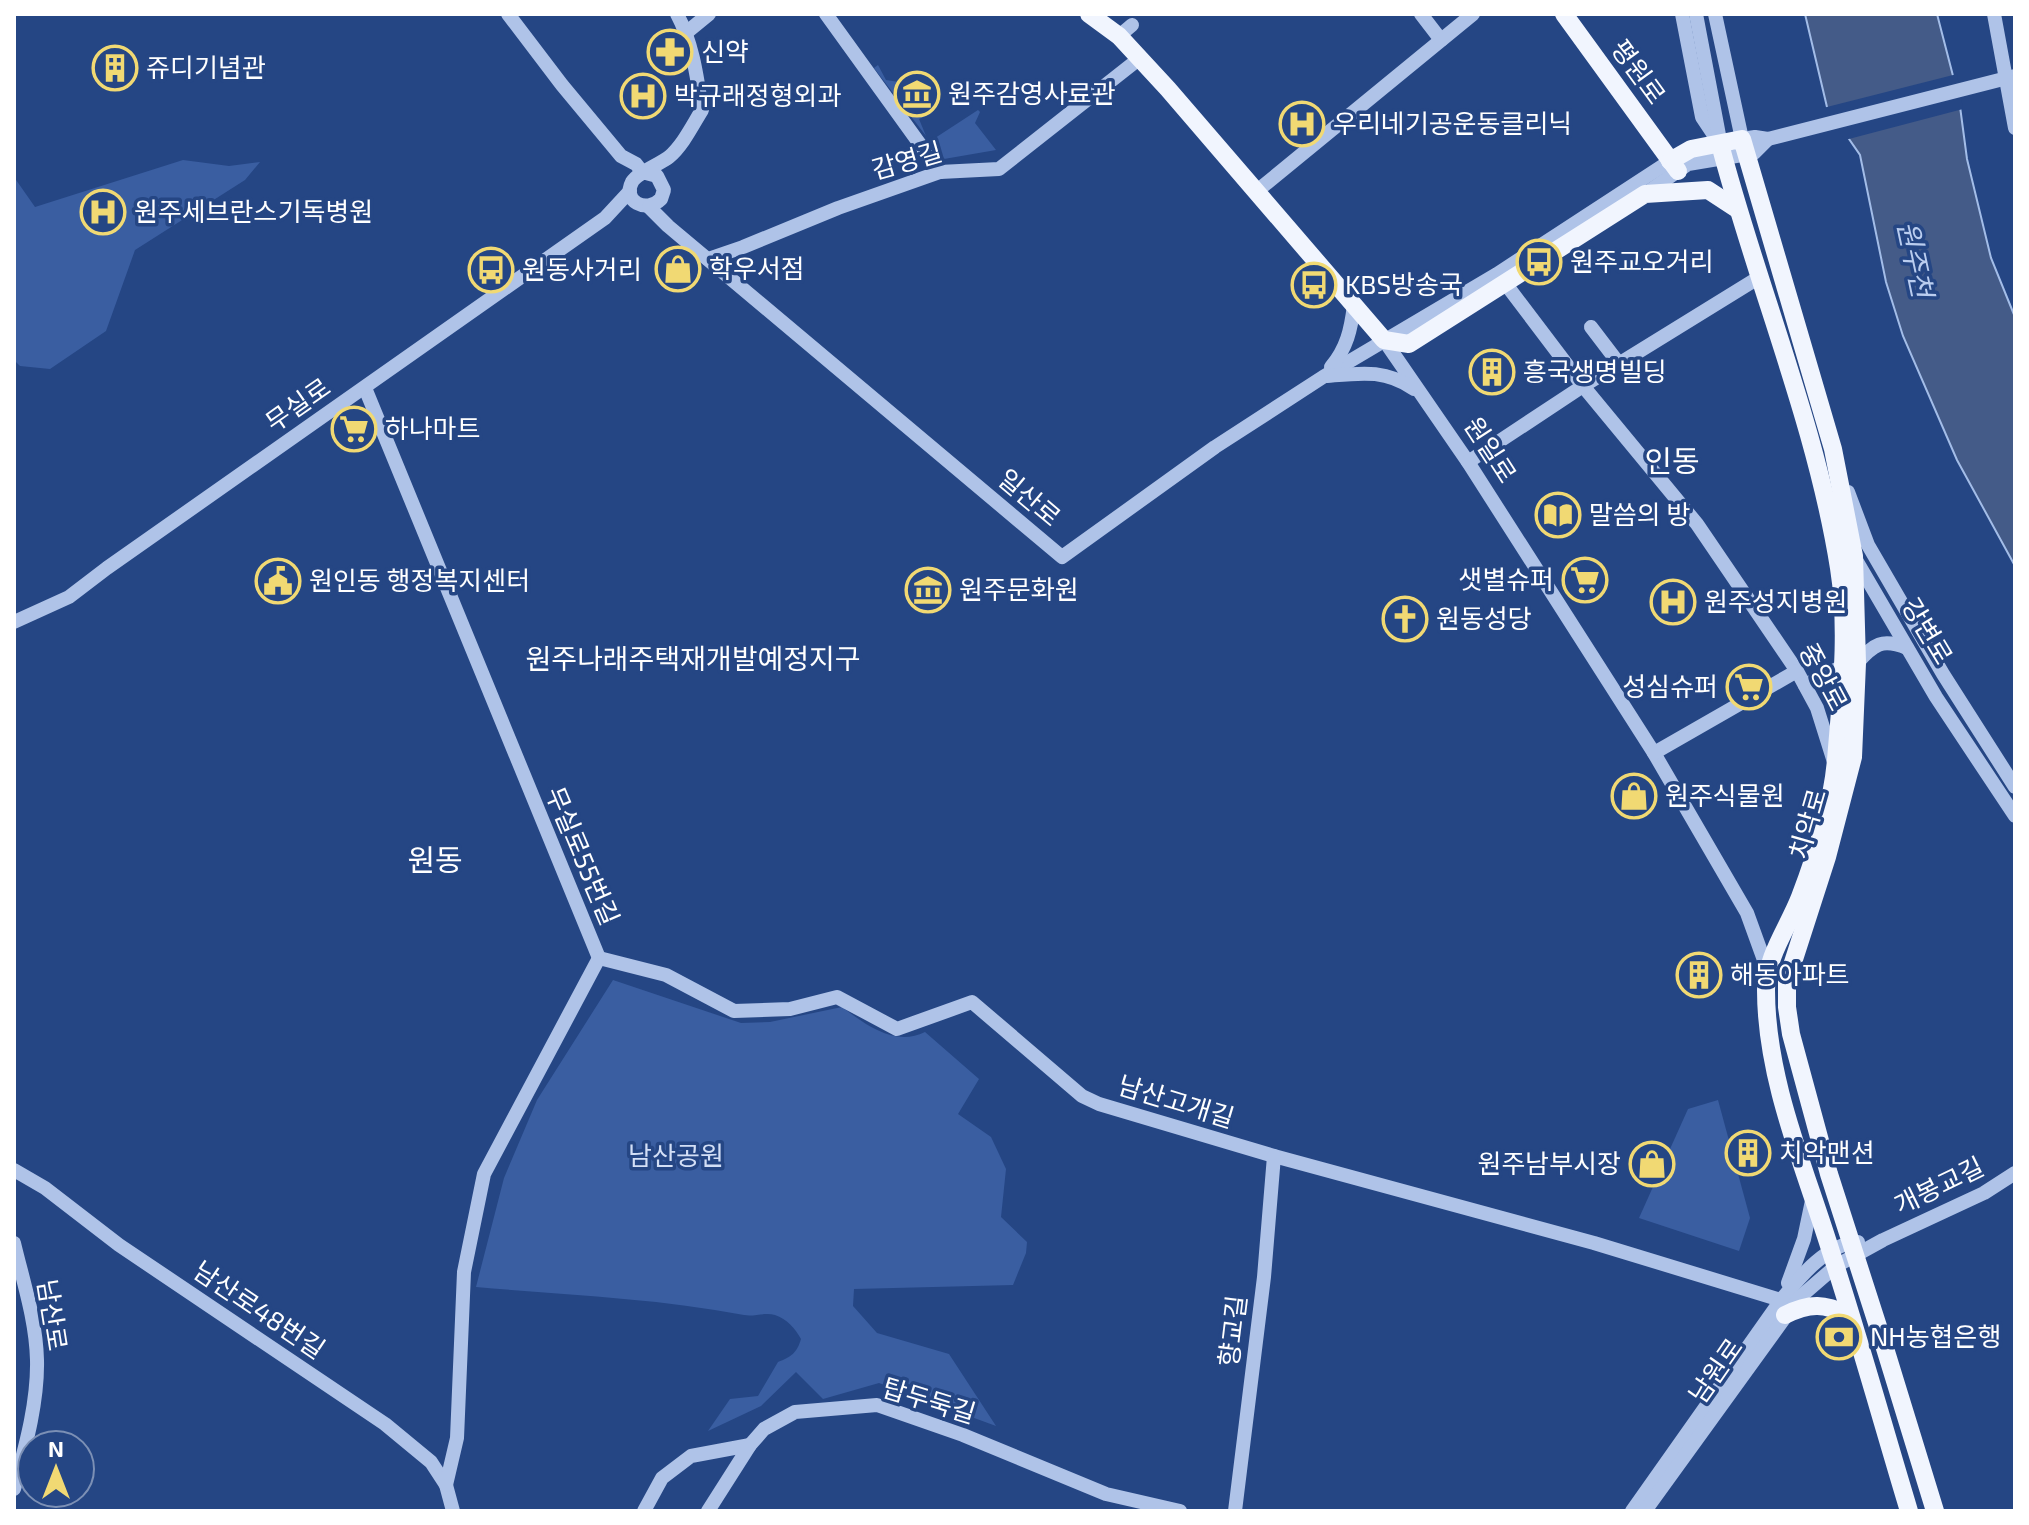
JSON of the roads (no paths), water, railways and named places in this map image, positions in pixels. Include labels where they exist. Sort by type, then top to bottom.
[{"type":"main road","name":"원일로","points":[[1089,14],[1126,30],[1140,58],[1384,340]]},
{"type":"main road","name":"평원로","points":[[1564,14],[1674,166]]},
{"type":"main road","points":[[1674,166],[1691,149],[1722,151],[1744,147]]},
{"type":"main road","name":"치악로","points":[[1744,147],[1825,454],[1850,665],[1835,766],[1815,852],[1768,971],[1766,991],[1774,1062],[1909,1511]]},
{"type":"main road","name":"치악로","points":[[1722,151],[1758,278],[1825,454]]},
{"type":"main road","points":[[1384,340],[1409,344],[1501,278],[1645,194],[1708,190],[1737,209]]},
{"type":"main road","name":"강변로","points":[[1825,454],[1854,556]]},
{"type":"main road","name":"치악로","points":[[1854,556],[1850,665],[1853,757],[1827,857],[1787,981],[1787,1007],[1803,1082],[1852,1250],[1935,1511]]},
{"type":"main road","points":[[1783,1308],[1805,1305],[1834,1308],[1850,1315]]},
{"type":"street","points":[[508,14],[621,156],[636,164],[636,203],[655,199]]},
{"type":"street","points":[[605,218],[655,199],[670,156],[702,110],[687,32],[677,14]]},
{"type":"street","points":[[687,32],[709,14]]},
{"type":"street","points":[[826,14],[940,172]]},
{"type":"street","points":[[1421,14],[1441,40]]},
{"type":"street","points":[[1257,191],[1473,14]]},
{"type":"street","points":[[1682,14],[1702,117],[1722,151]]},
{"type":"street","points":[[1696,14],[1722,151]]},
{"type":"street","points":[[1715,14],[1744,147],[1754,153],[1768,139],[2005,78]]},
{"type":"street","points":[[1994,14],[2015,128]]},
{"type":"street","name":"감영길","points":[[708,259],[940,172],[999,169],[1140,58]]},
{"type":"street","points":[[605,218],[638,180],[670,156]]},
{"type":"street","points":[[1645,194],[1674,166]]},
{"type":"street","points":[[1501,278],[1674,166]]},
{"type":"street","points":[[638,180],[657,176],[655,199]]},
{"type":"street","name":"일산로","points":[[655,199],[668,226],[1062,557],[1215,447],[1384,340]]},
{"type":"street","name":"무실로","points":[[14,622],[69,597],[605,218]]},
{"type":"street","name":"중앙로","points":[[1501,278],[1583,386],[1697,524],[1805,685],[1817,708],[1835,766]]},
{"type":"street","points":[[1468,462],[1583,386],[1758,278]]},
{"type":"street","points":[[1323,377],[1342,353],[1351,330],[1354,305]]},
{"type":"street","points":[[1591,327],[1620,365]]},
{"type":"street","name":"원일로","points":[[1384,340],[1468,462],[1654,753],[1747,913],[1768,971]]},
{"type":"street","points":[[1323,377],[1375,374],[1397,378],[1422,395]]},
{"type":"street","name":"무실로55번길","points":[[365,388],[599,958],[484,1174],[464,1272],[457,1438],[446,1485]]},
{"type":"street","name":"강변로","points":[[1825,454],[1868,545],[1943,674],[2015,787]]},
{"type":"street","name":"강변로","points":[[1854,556],[1936,697],[2015,816]]},
{"type":"street","points":[[1805,685],[1850,665],[1872,647],[1894,643],[1907,648]]},
{"type":"street","points":[[1654,753],[1797,671]]},
{"type":"street","name":"남산고개길","points":[[599,958],[666,975],[734,1011],[790,1009],[837,997],[897,1029],[972,1002],[1082,1096],[1099,1104],[1274,1156],[1594,1243],[1783,1308]]},
{"type":"street","name":"향교길","points":[[1235,1511],[1264,1277],[1274,1156]]},
{"type":"street","name":"남산로48번길","points":[[14,1170],[45,1188],[119,1245],[385,1424],[431,1462],[446,1485],[453,1511]]},
{"type":"street","name":"개봉교길","points":[[1834,1259],[1984,1193],[2015,1173]]},
{"type":"street","points":[[1783,1308],[1802,1247],[1813,1196]]},
{"type":"street","name":"남산로","points":[[14,1243],[35,1331],[37,1363],[32,1410],[14,1489]]},
{"type":"street","name":"남원로","points":[[1632,1511],[1783,1308],[1799,1298],[1834,1259]]},
{"type":"street","name":"남원로","points":[[1645,1511],[1783,1308]]},
{"type":"street","name":"탑두둑길","points":[[644,1511],[662,1478],[691,1456],[750,1445],[764,1429],[795,1412],[877,1405],[963,1435],[1106,1494],[1180,1511]]},
{"type":"street","points":[[708,1511],[750,1445]]},
{"type":"water","name":"원주천","points":[[1805,14],[1937,14],[1959,99],[1967,159],[1991,258],[2015,317],[2015,566],[1957,460],[1903,336],[1886,282],[1860,155],[1827,107]]},
{"type":"place","name":"신약","points":[[670,52]]},
{"type":"place","name":"쥬디기념관","points":[[115,68]]},
{"type":"place","name":"원주감영사료관","points":[[917,94]]},
{"type":"place","name":"박규래정형외과","points":[[643,96]]},
{"type":"place","name":"우리네기공운동클리닉","points":[[1302,124]]},
{"type":"place","name":"원주세브란스기독병원","points":[[103,212]]},
{"type":"place","name":"원주교오거리","points":[[1539,262]]},
{"type":"place","name":"학우서점","points":[[678,269]]},
{"type":"place","name":"원동사거리","points":[[491,270]]},
{"type":"place","name":"KBS방송국","points":[[1314,285]]},
{"type":"place","name":"흥국생명빌딩","points":[[1492,372]]},
{"type":"place","name":"하나마트","points":[[354,429]]},
{"type":"place","name":"말씀의 방","points":[[1558,515]]},
{"type":"place","name":"샛별슈퍼","points":[[1585,580]]},
{"type":"place","name":"원인동 행정복지센터","points":[[278,581]]},
{"type":"place","name":"원주문화원","points":[[928,590]]},
{"type":"place","name":"원주성지병원","points":[[1673,602]]},
{"type":"place","name":"원동성당","points":[[1405,619]]},
{"type":"place","name":"성심슈퍼","points":[[1749,687]]},
{"type":"place","name":"원주식물원","points":[[1634,796]]},
{"type":"place","name":"해동아파트","points":[[1699,975]]},
{"type":"place","name":"치악맨션","points":[[1748,1153]]},
{"type":"place","name":"원주남부시장","points":[[1652,1164]]},
{"type":"place","name":"NH농협은행","points":[[1839,1337]]},
{"type":"district","name":"인동","points":[[1672,462]]},
{"type":"district","name":"원주나래주택재개발예정지구","points":[[693,659]]},
{"type":"district","name":"원동","points":[[435,861]]},
{"type":"park label","name":"남산공원","points":[[676,1156]]}]
